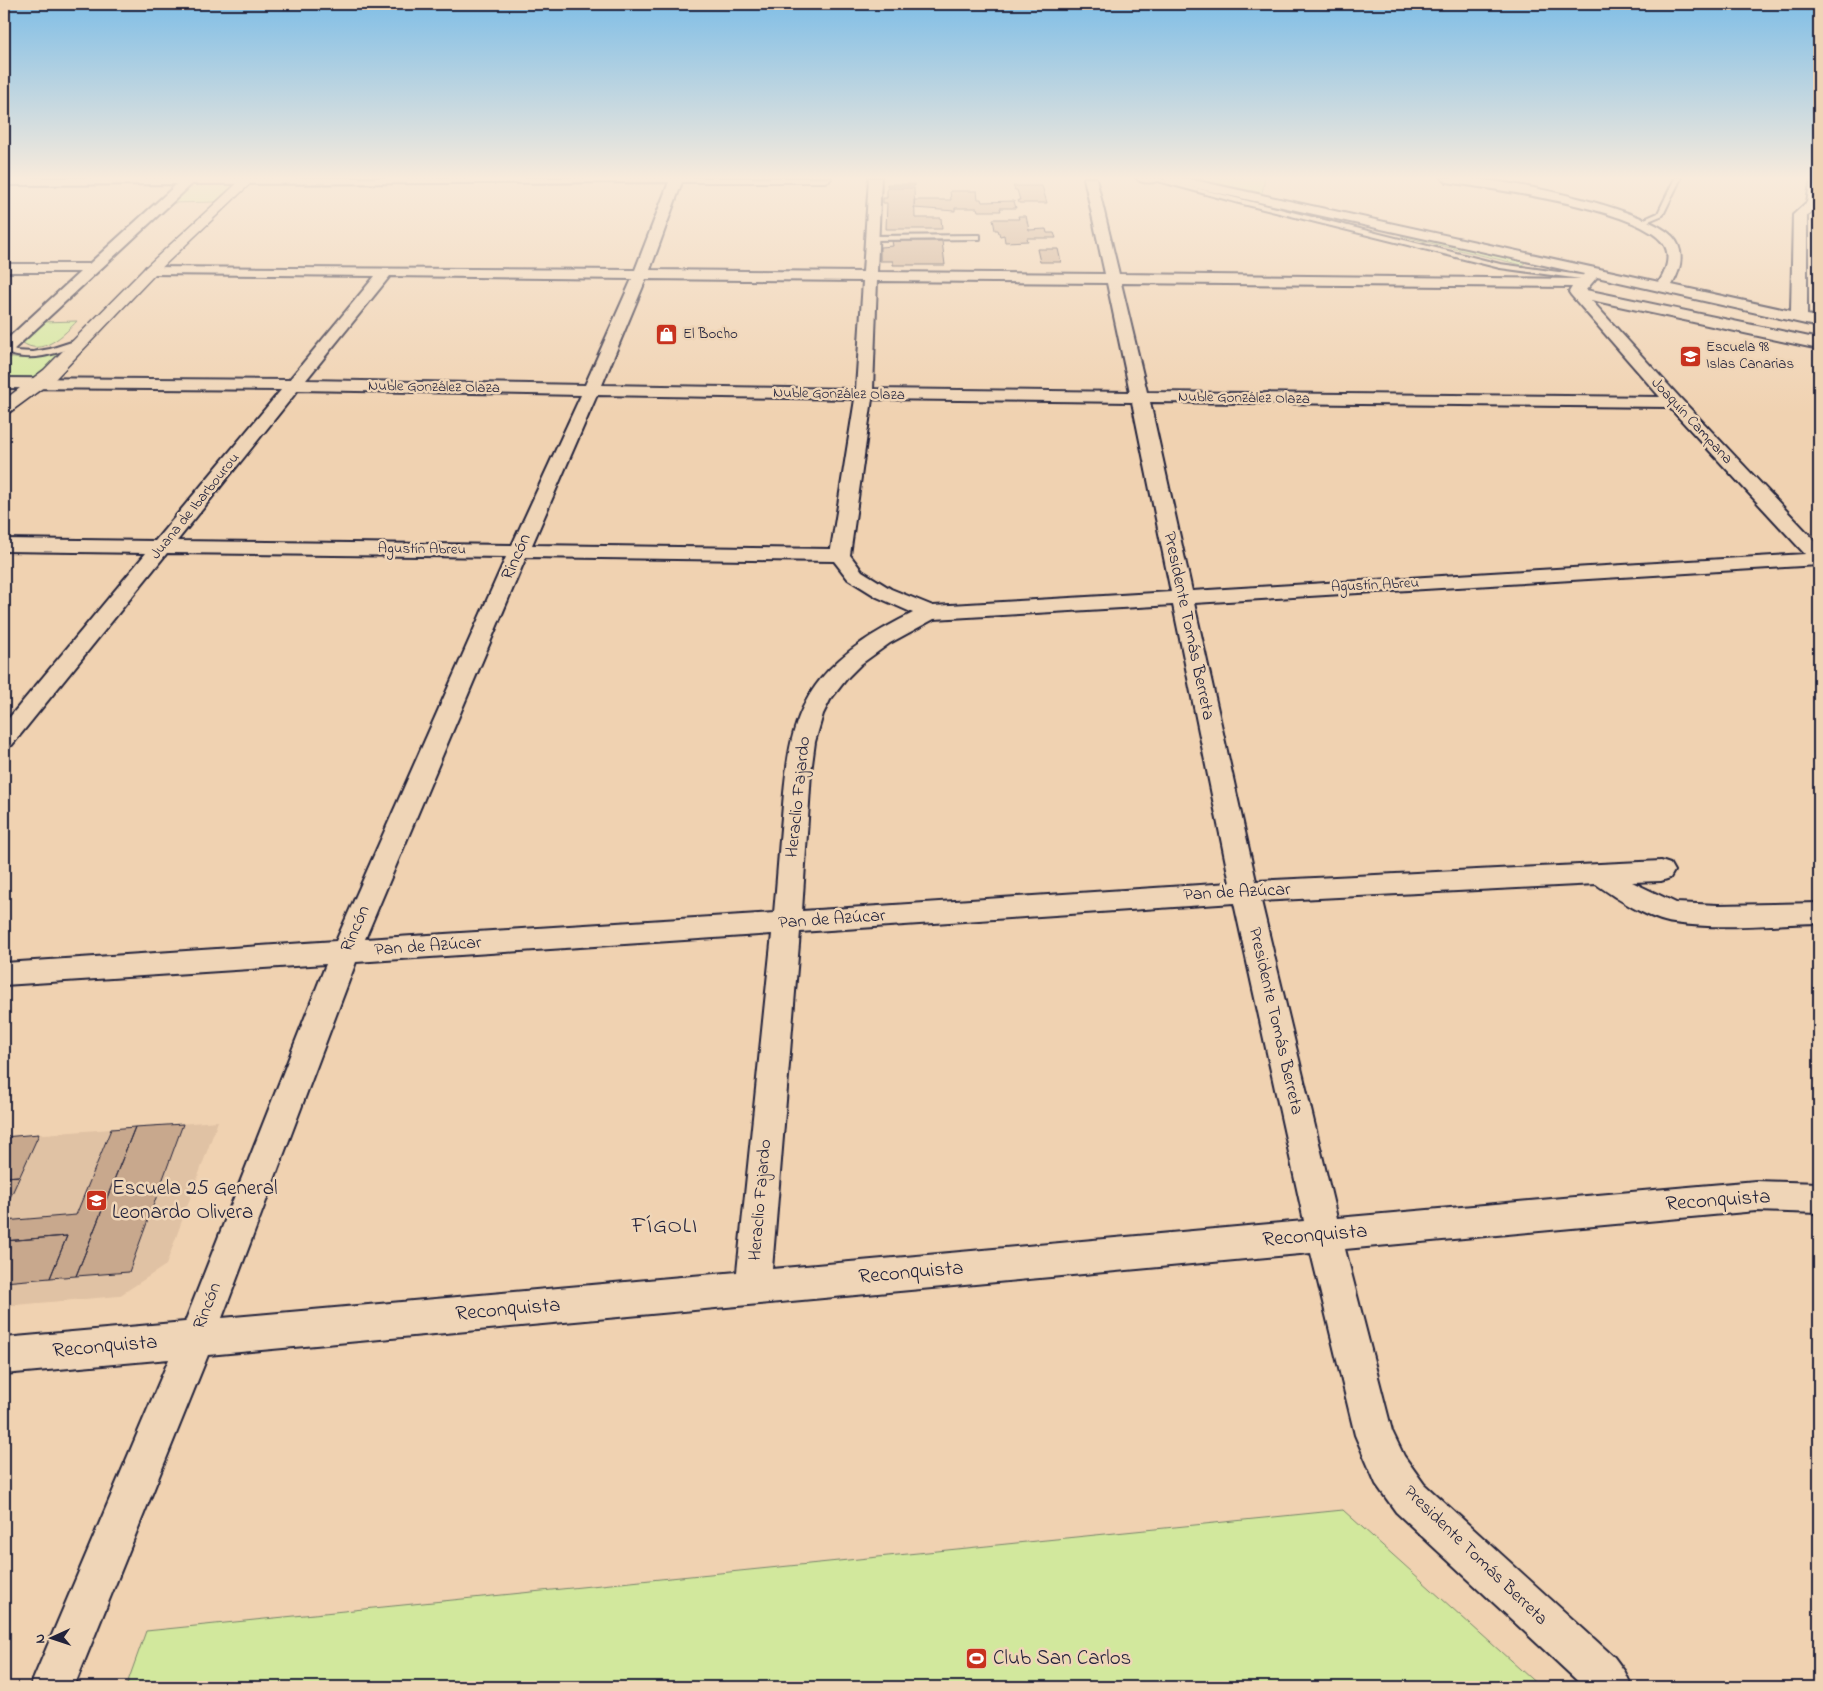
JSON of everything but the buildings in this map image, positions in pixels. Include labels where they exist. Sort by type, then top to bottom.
[{"type":"street","points":[[4,349],[102,257]]},
{"type":"street","points":[[4,408],[40,383],[165,257]]},
{"type":"street","name":"Rincón","points":[[52,1687],[196,1338],[346,952],[519,551],[591,390],[647,257]]},
{"type":"street","points":[[871,257],[864,394],[840,556],[855,575],[884,593],[930,613]]},
{"type":"street","name":"Presidente Tomás Berreta","points":[[1108,257],[1140,397],[1245,892],[1324,1236],[1374,1435],[1390,1470],[1410,1498],[1598,1672],[1610,1687]]},
{"type":"street","points":[[1502,257],[1819,344]]},
{"type":"street","points":[[1663,287],[1671,274],[1675,257]]},
{"type":"street","points":[[1799,317],[1800,257]]},
{"type":"street","points":[[4,268],[90,268]]},
{"type":"street","points":[[151,270],[1113,280],[1585,281],[1663,287],[1819,322]]},
{"type":"street","name":"Juana de Ibarbourou","points":[[4,739],[386,272]]},
{"type":"street","name":"Joaquín Campana","points":[[1585,281],[1674,402],[1819,558]]},
{"type":"street","name":"Nuble González Olaza","points":[[4,383],[1674,402]]},
{"type":"street","name":"Agustín Abreu","points":[[4,544],[840,556]]},
{"type":"street","name":"Agustín Abreu","points":[[930,613],[1819,558]]},
{"type":"street","name":"Heraclio Fajardo","points":[[753,1288],[788,923],[799,761],[805,729],[818,700],[838,673],[862,652],[885,636],[930,613]]},
{"type":"street","name":"Pan de Azúcar","points":[[4,974],[1245,892],[1661,871]]},
{"type":"street","points":[[1601,874],[1628,894],[1673,913],[1718,915],[1819,913]]},
{"type":"street","name":"Reconquista","points":[[4,1356],[1756,1196],[1819,1198]]},
{"type":"lane","points":[[1463,257],[1500,266],[1585,281]]},
{"type":"lane","points":[[4,349],[14,354],[29,355],[48,353],[82,341]]},
{"type":"shaded area","name":"Escuela 25 General Leonardo Olivera","points":[[218,1121],[166,1265],[119,1296],[4,1306],[4,1137]]},
{"type":"green space","points":[[1488,257],[1505,257],[1526,262],[1522,265]]},
{"type":"green space","points":[[77,321],[59,338],[45,346],[29,346],[22,342],[42,322]]},
{"type":"green space","points":[[65,352],[41,376],[35,378],[4,378],[4,356],[27,358]]},
{"type":"green space","points":[[1343,1510],[1540,1687],[126,1687],[146,1631]]},
{"type":"place","name":"El Bocho","points":[[667,334]]},
{"type":"place","name":"Escuela 98 Islas Canarias","points":[[1690,356]]},
{"type":"place","name":"Escuela 25 General Leonardo Olivera","points":[[96,1201]]},
{"type":"place","name":"Club San Carlos","points":[[977,1659]]},
{"type":"district","name":"FÍGOLI","points":[[665,1227]]}]
